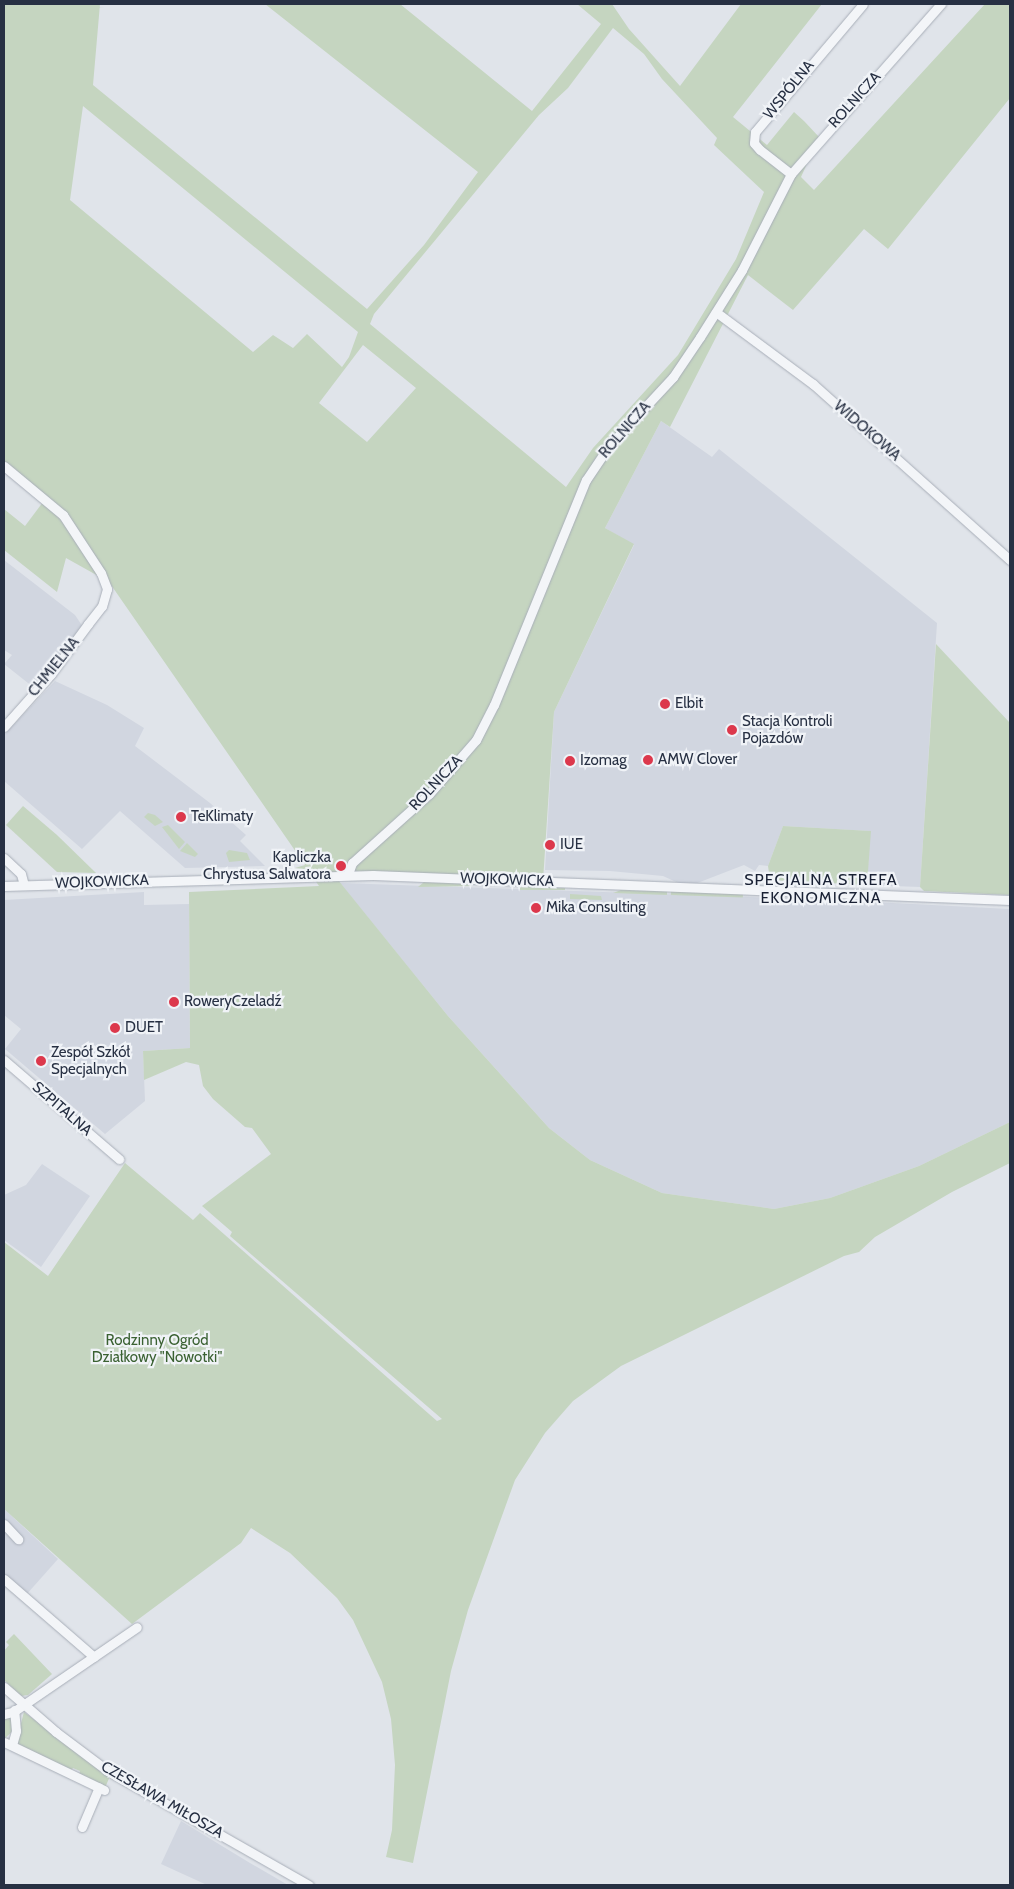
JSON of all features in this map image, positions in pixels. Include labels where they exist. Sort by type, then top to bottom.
[{"type":"street","name":"WSPÓLNA","points":[[791,174],[760,150],[754,143],[755,132],[863,4]]},
{"type":"street","name":"ROLNICZA","points":[[348,874],[352,863],[429,794],[476,740],[494,704],[586,480],[608,447],[673,377],[716,312],[761,236],[791,174],[940,4]]},
{"type":"street","name":"WIDOKOWA","points":[[716,312],[813,384],[1010,560]]},
{"type":"street","name":"CHMIELNA","points":[[4,466],[63,515],[106,582],[106,597],[102,606],[51,674],[4,727]]},
{"type":"street","points":[[4,858],[21,874],[24,885]]},
{"type":"street","name":"WOJKOWICKA","points":[[4,886],[348,874],[1010,900]]},
{"type":"street","name":"SZPITALNA","points":[[4,1060],[119,1159]]},
{"type":"street","points":[[4,1524],[18,1539]]},
{"type":"street","points":[[4,1579],[94,1657]]},
{"type":"street","points":[[4,1714],[14,1710],[137,1627]]},
{"type":"street","name":"CZESŁAWA MIŁOSZA","points":[[4,1687],[108,1770],[309,1885]]},
{"type":"street","points":[[14,1710],[16,1731],[8,1744],[101,1788],[82,1827]]},
{"type":"shaded area","points":[[661,421],[712,457],[719,449],[937,623],[920,887],[867,885],[870,831],[783,826],[768,866],[759,865],[755,871],[744,865],[687,887],[663,876],[610,871],[545,870],[554,712],[634,545],[605,528]]},
{"type":"shaded area","points":[[4,560],[75,615],[83,627],[33,687],[4,664],[12,655],[4,650]]},
{"type":"shaded area","points":[[55,681],[107,705],[144,728],[135,746],[210,803],[246,835],[240,841],[265,866],[185,868],[120,811],[82,849],[4,781],[4,735]]},
{"type":"shaded area","points":[[340,883],[834,900],[1010,909],[1010,1122],[919,1166],[830,1198],[774,1209],[662,1193],[590,1160],[549,1128],[448,1016]]},
{"type":"shaded area","points":[[144,892],[144,905],[189,904],[190,1048],[143,1051],[145,1101],[105,1134],[5,1049],[21,1029],[4,1015],[4,900]]},
{"type":"shaded area","points":[[42,1164],[90,1196],[41,1267],[4,1240],[4,1195],[26,1185]]},
{"type":"shaded area","points":[[4,1509],[58,1559],[26,1595],[4,1576]]},
{"type":"shaded area","points":[[181,1821],[288,1885],[207,1885],[161,1864]]},
{"type":"green space","name":"Rodzinny Ogród Działkowy \"Nowotki\"","points":[[4,4],[100,4],[93,85],[367,309],[424,245],[478,172],[265,4],[400,4],[532,111],[601,24],[577,4],[612,4],[629,29],[680,86],[741,4],[822,4],[733,117],[767,145],[794,112],[804,121],[819,137],[801,177],[814,190],[985,4],[1010,4],[1010,98],[888,249],[864,229],[793,310],[748,275],[670,427],[661,421],[605,528],[634,544],[554,712],[543,881],[334,874],[330,870],[448,1016],[549,1128],[590,1160],[662,1193],[774,1209],[830,1198],[919,1166],[1010,1122],[1010,1163],[952,1192],[875,1237],[859,1252],[844,1256],[621,1366],[573,1401],[545,1433],[515,1480],[468,1610],[451,1671],[413,1863],[386,1857],[392,1830],[395,1765],[391,1719],[382,1682],[353,1620],[337,1598],[290,1553],[251,1528],[241,1543],[132,1624],[4,1509],[4,1242],[48,1276],[125,1163],[193,1220],[200,1213],[437,1421],[442,1419],[230,1236],[232,1232],[202,1206],[271,1154],[252,1128],[245,1127],[213,1099],[203,1086],[199,1065],[186,1062],[144,1080],[143,1051],[190,1048],[189,892],[319,886],[308,870],[295,868],[305,865],[109,582],[66,558],[57,592],[4,550],[4,509],[25,526],[43,502],[4,471]],"holes":[[[613,28],[644,54],[662,79],[717,138],[714,145],[764,192],[736,259],[678,355],[593,448],[566,487],[370,324],[374,314],[539,115],[568,88]],[[83,106],[358,332],[349,357],[342,367],[307,334],[293,348],[273,335],[253,352],[70,200]],[[363,345],[416,388],[367,442],[319,403]]]},
{"type":"green space","points":[[936,644],[1010,723],[1010,895],[924,891],[920,887]]},
{"type":"green space","points":[[23,806],[57,835],[96,873],[57,872],[6,825]]},
{"type":"green space","points":[[148,813],[155,815],[163,822],[155,826],[144,817]]},
{"type":"green space","points":[[168,825],[185,842],[179,849],[162,827]]},
{"type":"green space","points":[[783,826],[871,831],[867,885],[770,880],[768,866]]},
{"type":"green space","points":[[187,843],[198,854],[195,857],[180,851]]},
{"type":"green space","points":[[229,850],[247,853],[250,860],[229,862],[226,853]]},
{"type":"green space","points":[[424,882],[468,883],[472,886],[418,887]]},
{"type":"green space","points":[[520,886],[565,888],[565,890],[520,890]]},
{"type":"green space","points":[[621,890],[667,891],[667,895],[613,893]]},
{"type":"green space","points":[[671,891],[743,894],[743,898],[671,895]]},
{"type":"green space","points":[[570,894],[601,896],[602,900],[570,899]]},
{"type":"green space","points":[[14,1634],[52,1674],[28,1695],[21,1696],[4,1680],[4,1651],[9,1645],[6,1642]]},
{"type":"green space","points":[[24,1712],[110,1776],[105,1788],[79,1775],[80,1771],[73,1768],[70,1771],[19,1746],[16,1742]]},
{"type":"green space","points":[[4,1717],[10,1718],[13,1724],[13,1731],[5,1738]]},
{"type":"place","name":"Elbit","points":[[665,704]]},
{"type":"place","name":"Stacja Kontroli Pojazdów","points":[[732,730]]},
{"type":"place","name":"AMW Clover","points":[[648,760]]},
{"type":"place","name":"Izomag","points":[[570,761]]},
{"type":"place","name":"TeKlimaty","points":[[181,817]]},
{"type":"place","name":"IUE","points":[[550,845]]},
{"type":"place","name":"Kapliczka Chrystusa Salwatora","points":[[341,866]]},
{"type":"place","name":"Mika Consulting","points":[[536,908]]},
{"type":"place","name":"RoweryCzeladź","points":[[174,1002]]},
{"type":"place","name":"DUET","points":[[115,1028]]},
{"type":"place","name":"Zespół Szkół Specjalnych","points":[[41,1061]]},
{"type":"district","name":"SPECJALNA STREFA EKONOMICZNA","points":[[821,889]]}]
